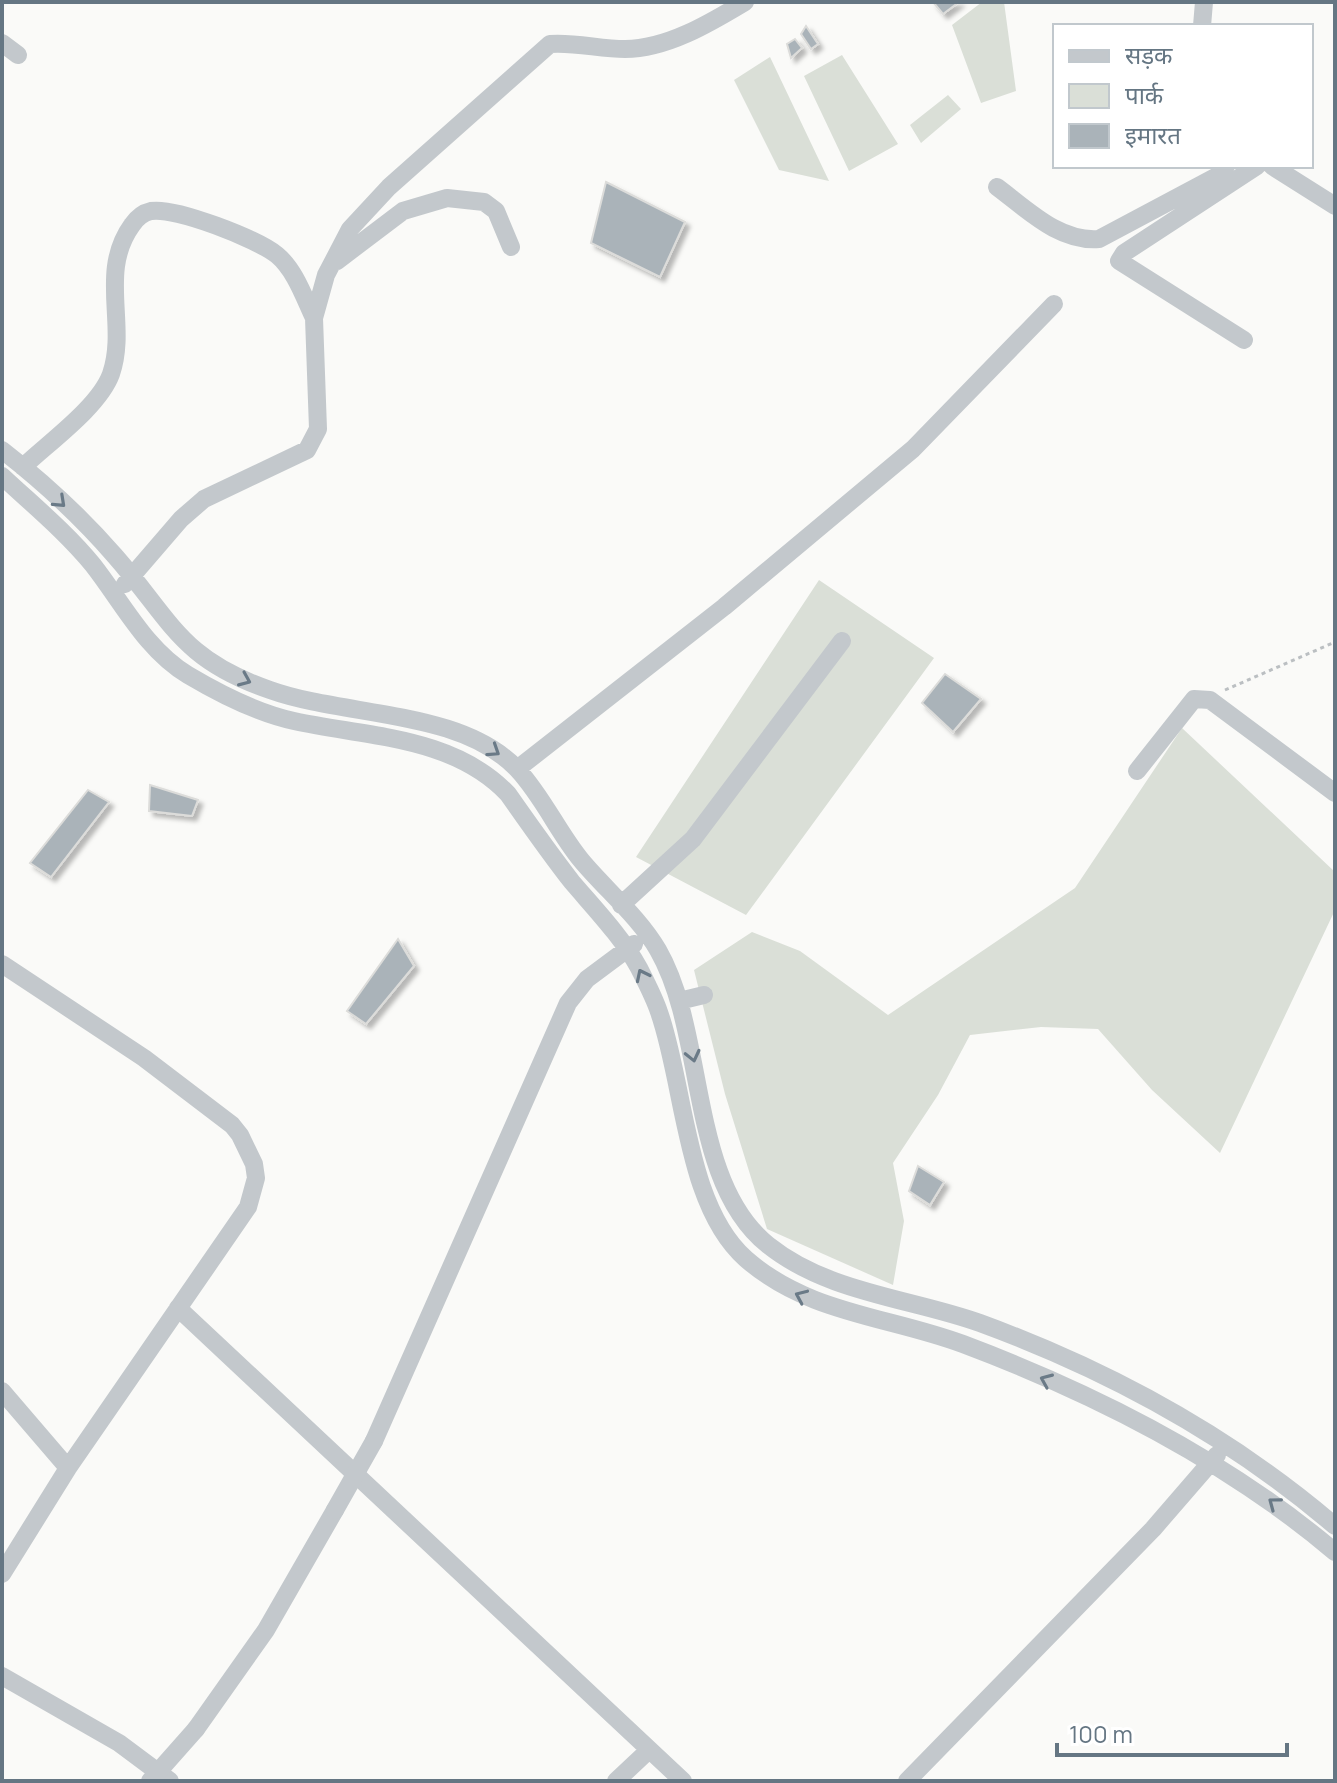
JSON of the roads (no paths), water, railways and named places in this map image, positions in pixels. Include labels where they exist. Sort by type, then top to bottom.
[{"type":"street","points":[[114,593],[133,577],[193,507],[218,490],[307,450],[314,441],[318,417],[314,318],[330,267],[350,229],[367,209],[545,47],[563,43],[626,49],[653,45],[690,32],[745,2]]},
{"type":"street","points":[[1202,24],[1204,2]]},
{"type":"street","points":[[2,43],[18,55]]},
{"type":"street","points":[[997,187],[1054,229],[1084,240],[1099,239],[1223,173],[1225,168]]},
{"type":"street","points":[[1244,340],[1119,261],[1124,253],[1254,168]]},
{"type":"street","points":[[1275,168],[1335,206]]},
{"type":"street","points":[[330,267],[379,225],[403,211],[447,198],[484,202],[496,211],[511,247]]},
{"type":"street","points":[[23,467],[90,404],[111,374],[115,357],[113,273],[130,228],[140,215],[162,212],[255,240],[279,256],[290,270],[314,318]]},
{"type":"street","points":[[517,769],[724,607],[913,449],[1054,304]]},
{"type":"street","points":[[2,450],[84,523],[133,577],[154,609],[197,655],[228,673],[310,702],[418,722],[453,732],[483,743],[517,769],[579,857],[658,950],[679,1001],[722,1176],[736,1209],[767,1244],[801,1268],[828,1279],[980,1323],[1080,1366],[1225,1442],[1332,1517]]},
{"type":"street","points":[[2,476],[66,535],[155,646],[184,673],[219,691],[291,720],[437,750],[486,773],[508,794],[561,869],[627,949],[659,1011],[701,1182],[731,1243],[747,1259],[788,1290],[812,1301],[961,1344],[1078,1394],[1212,1461],[1267,1497],[1335,1552]]},
{"type":"street","points":[[621,905],[693,839],[842,641]]},
{"type":"street","points":[[1137,771],[1194,699],[1201,697],[1210,700],[1335,793]]},
{"type":"street","points":[[150,1781],[196,1729],[266,1630],[374,1441],[568,1003],[587,979],[646,935]]},
{"type":"street","points":[[2,964],[144,1058],[232,1125],[249,1151],[256,1178],[248,1207],[68,1468],[2,1574]]},
{"type":"street","points":[[679,1001],[704,995]]},
{"type":"street","points":[[178,1308],[683,1781]]},
{"type":"street","points":[[2,1391],[68,1468]]},
{"type":"street","points":[[907,1781],[1153,1529],[1225,1442]]},
{"type":"street","points":[[2,1676],[119,1743],[170,1781]]},
{"type":"street","points":[[616,1781],[649,1750]]}]
